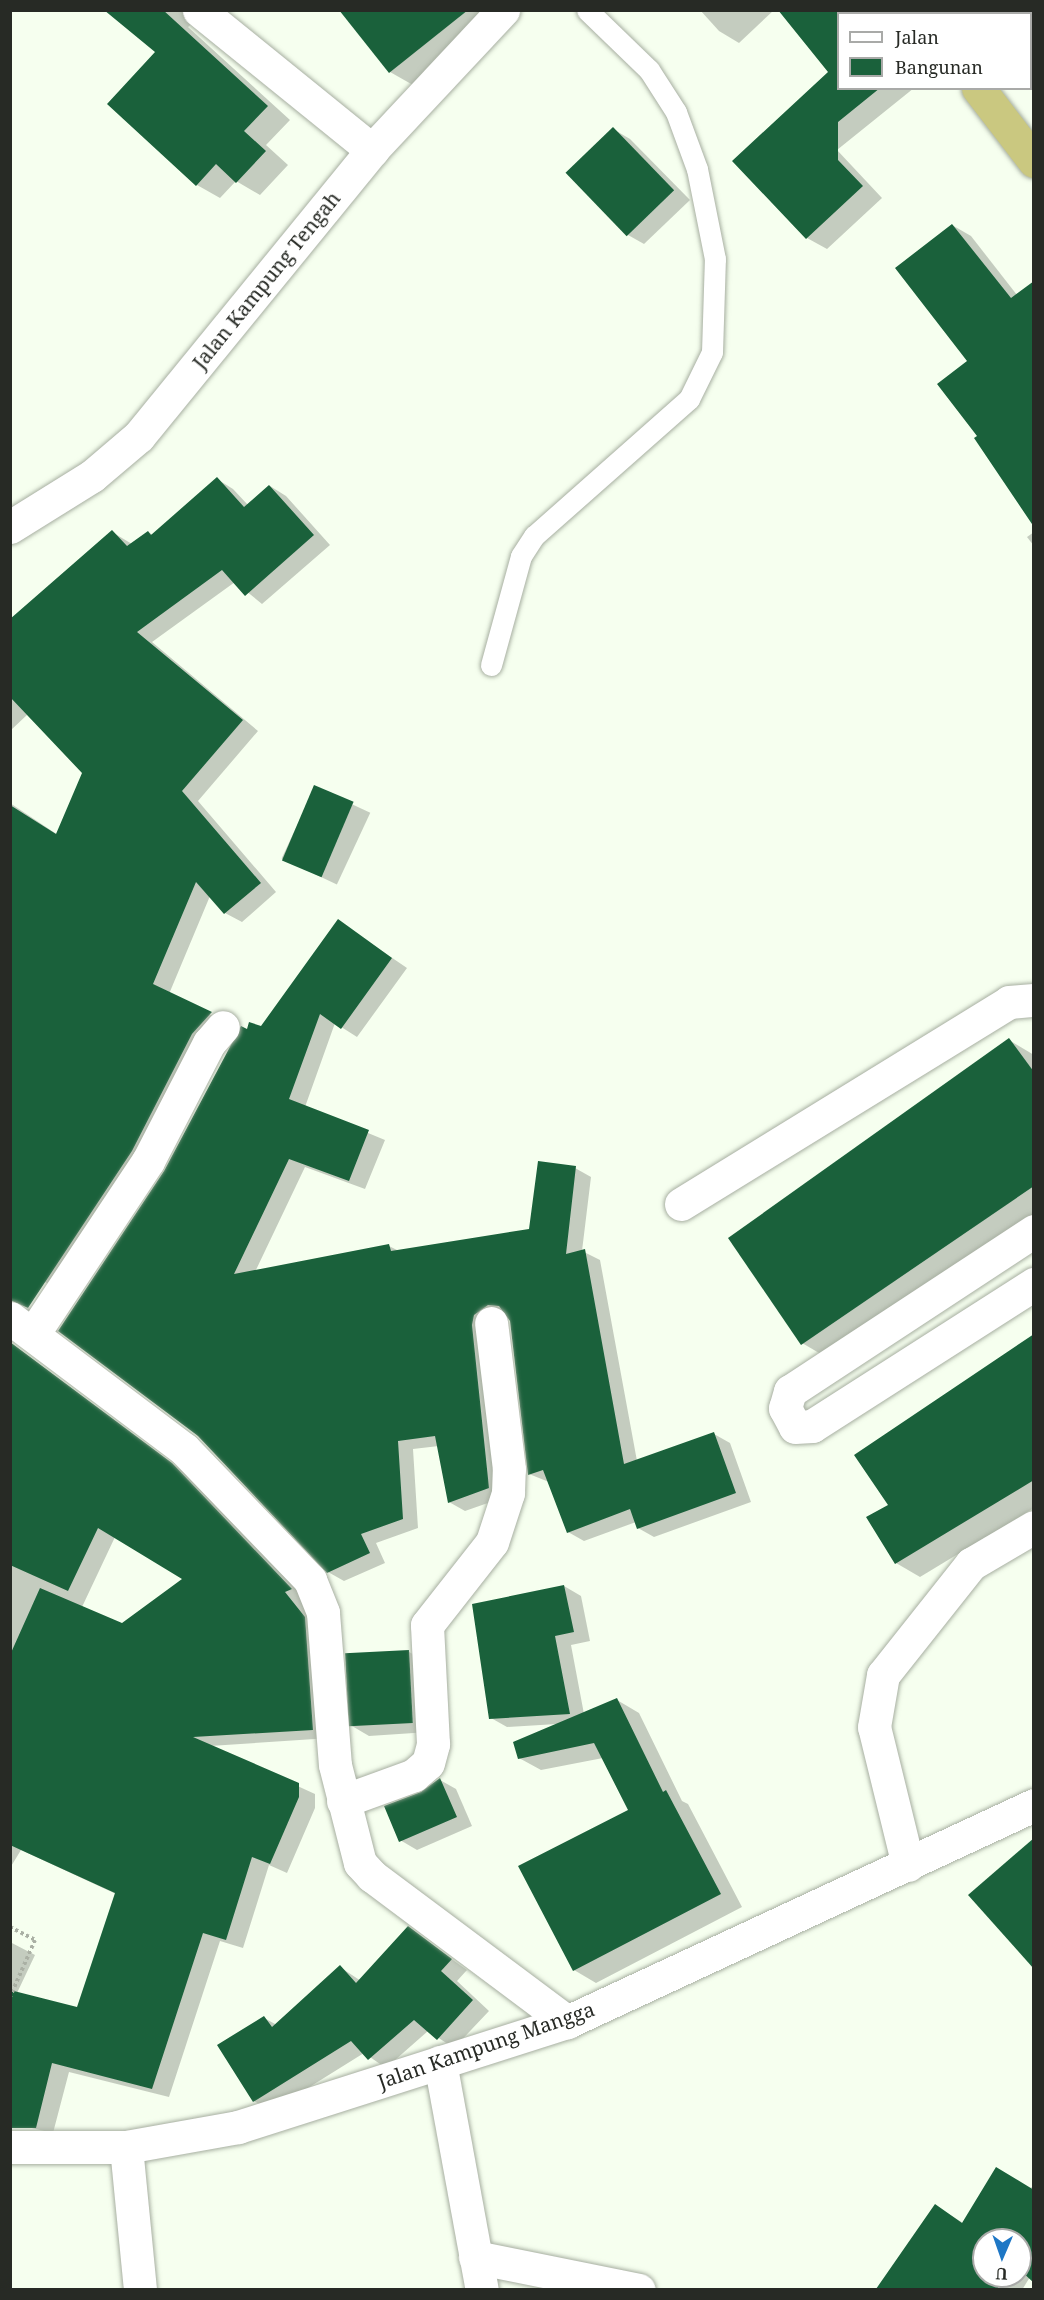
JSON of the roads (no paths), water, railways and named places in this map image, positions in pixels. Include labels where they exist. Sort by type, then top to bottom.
[{"type":"highway","points":[[980,90],[1034,161]]},
{"type":"street","points":[[199,10],[372,150]]},
{"type":"street","name":"Jalan Kampung Tengah","points":[[10,527],[92,476],[139,436],[372,150],[504,10]]},
{"type":"street","points":[[681,1204],[1009,1002],[1034,1000]]},
{"type":"street","points":[[223,1027],[209,1043],[148,1161],[22,1326],[184,1449],[310,1580],[323,1613],[335,1765],[360,1863],[372,1876],[567,2022]]},
{"type":"street","points":[[1034,1231],[790,1391],[785,1408],[795,1427],[812,1426],[1034,1284]]},
{"type":"street","points":[[343,1802],[414,1775],[428,1763],[433,1744],[427,1625],[492,1542],[508,1493],[509,1469],[492,1323]]},
{"type":"street","points":[[908,1865],[874,1727],[883,1675],[971,1564],[1034,1527]]},
{"type":"street","name":"Jalan Kampung Mangga","points":[[10,2147],[126,2147],[238,2127],[567,2022],[1034,1805]]},
{"type":"street","points":[[440,2062],[482,2289]]},
{"type":"street","points":[[126,2147],[140,2289]]},
{"type":"street","points":[[475,2257],[639,2289]]},
{"type":"lane","points":[[491,665],[521,556],[534,536],[688,399],[712,352],[715,260],[693,159],[676,112],[650,70],[587,10]]}]
